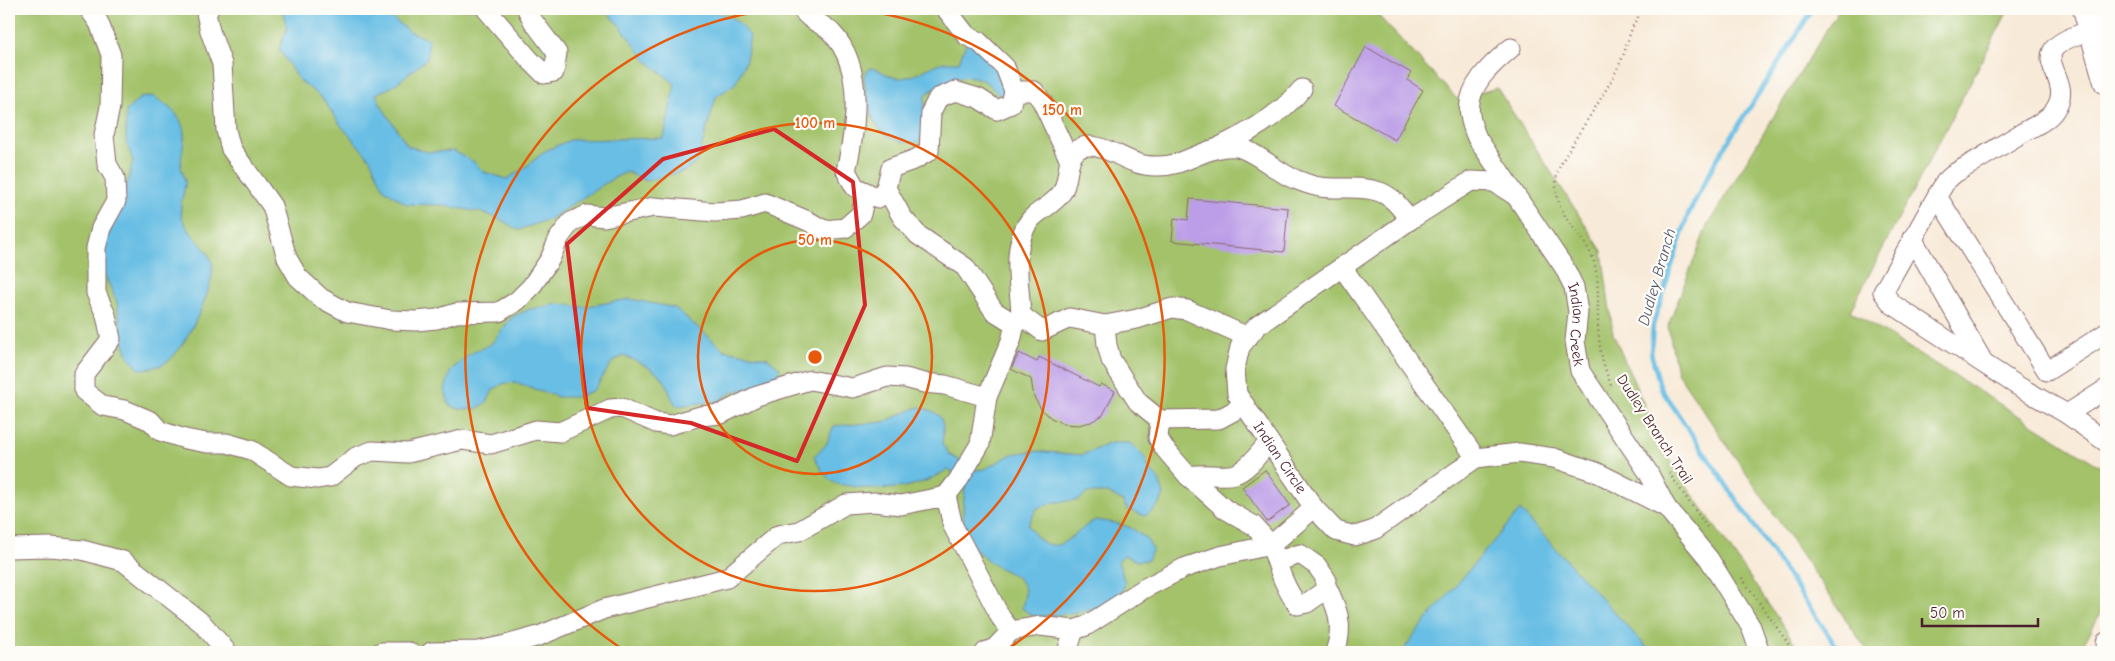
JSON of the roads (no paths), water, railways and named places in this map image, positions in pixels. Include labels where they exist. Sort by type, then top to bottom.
[{"type":"main road","points":[[2088,20],[2106,82]]},
{"type":"lane","points":[[89,9],[99,23],[111,55],[110,107],[104,135],[107,164],[115,178],[116,201],[101,228],[96,248],[96,293],[106,315],[112,339],[84,374],[84,391],[103,406],[125,410],[151,421],[160,431],[185,439],[207,443],[227,443],[251,450],[291,476],[318,479],[330,476],[356,457],[372,451],[408,453],[462,440],[491,444],[536,430],[560,432],[610,408],[622,408],[656,423],[670,425],[700,416],[721,414],[757,396],[810,380],[853,388],[886,377],[905,378],[924,383],[945,385],[987,397]]},
{"type":"lane","points":[[209,9],[206,13],[210,31],[222,64],[225,122],[231,149],[272,206],[287,258],[298,276],[321,298],[347,312],[391,320],[437,319],[456,313],[499,312],[517,301],[531,287],[550,260],[559,238],[571,222],[586,215],[604,218],[654,207],[715,212],[742,210],[764,203],[808,221],[824,230],[845,228],[861,214],[866,192]]},
{"type":"lane","points":[[486,9],[544,74],[554,72],[557,53],[533,21],[527,9]]},
{"type":"lane","points":[[802,9],[805,14],[832,32],[848,58],[856,99],[853,139],[846,171],[855,187],[878,198],[886,188],[891,168],[916,159],[929,150],[931,112],[938,98],[955,91],[978,98],[997,110],[1012,104],[1014,91],[1005,67],[978,41],[967,36],[946,9]]},
{"type":"lane","points":[[2088,20],[2074,35],[2054,48],[2050,55],[2051,64],[2061,92],[2054,112],[2040,123],[1955,173],[1946,181],[1883,292],[1892,304],[2018,386],[2067,414],[2106,442]]},
{"type":"lane","name":"Indian Creek","points":[[1510,48],[1488,68],[1473,91],[1469,114],[1477,138],[1564,267],[1574,287],[1578,312],[1575,341],[1580,371],[1648,472],[1666,507],[1709,559],[1752,627],[1760,652]]},
{"type":"lane","points":[[431,652],[478,651],[506,645],[539,636],[604,609],[727,578],[778,535],[799,531],[846,504],[874,502],[901,505],[946,496],[980,444],[987,397],[1018,320],[1018,261],[1022,234],[1031,219],[1063,192],[1070,161],[1076,150],[1087,146],[1106,150],[1137,163],[1157,166],[1175,164],[1246,135],[1289,104],[1302,89]]},
{"type":"lane","points":[[1014,91],[1034,91],[1042,101],[1070,161]]},
{"type":"lane","points":[[1220,147],[1238,147],[1291,178],[1319,187],[1366,189],[1380,192],[1392,197],[1410,220]]},
{"type":"lane","name":"Indian Circle","points":[[1516,196],[1494,182],[1471,181],[1410,220],[1257,326],[1240,347],[1235,370],[1237,394],[1314,508],[1336,532],[1355,536],[1374,530],[1476,458],[1518,453],[1554,458],[1596,472],[1666,507]]},
{"type":"lane","points":[[886,188],[902,217],[918,236],[964,267],[994,311],[1042,332],[1070,318],[1105,325],[1137,319],[1172,308],[1187,310],[1248,337]]},
{"type":"lane","points":[[1937,196],[2047,371],[2042,399]]},
{"type":"lane","points":[[1912,238],[1983,362]]},
{"type":"lane","points":[[1342,268],[1476,458]]},
{"type":"lane","points":[[1105,325],[1106,345],[1112,360],[1138,402],[1160,420],[1219,419],[1244,405]]},
{"type":"lane","points":[[2047,371],[2106,333]]},
{"type":"lane","points":[[2067,414],[2106,389]]},
{"type":"lane","points":[[990,651],[1011,630],[1040,626],[1074,630],[1086,626],[1145,588],[1184,568],[1220,556],[1273,551],[1285,559],[1300,554],[1317,566],[1326,579],[1324,591],[1307,603],[1298,605],[1291,597],[1273,551],[1253,525],[1225,509],[1188,476],[1165,450],[1158,438],[1160,420]]},
{"type":"lane","points":[[1188,476],[1198,473],[1235,474],[1270,442]]},
{"type":"lane","points":[[946,496],[953,526],[1001,618],[1011,630]]},
{"type":"lane","points":[[1273,551],[1314,508]]},
{"type":"lane","points":[[9,548],[51,547],[82,550],[122,561],[202,623],[227,652]]},
{"type":"lane","points":[[1325,583],[1340,614],[1340,640],[1335,652]]},
{"type":"lane","points":[[1067,652],[1074,630]]},
{"type":"lane","points":[[381,652],[409,652]]},
{"type":"water","points":[[672,8],[707,11],[734,19],[750,36],[746,60],[736,83],[716,97],[697,162],[685,171],[646,181],[627,172],[612,179],[550,219],[518,230],[498,218],[480,212],[440,205],[406,204],[384,189],[370,159],[342,127],[322,98],[298,79],[279,49],[287,29],[282,9],[381,9],[410,32],[429,39],[427,59],[393,86],[376,94],[382,107],[408,146],[428,152],[454,151],[474,162],[484,172],[507,179],[545,151],[570,140],[664,138],[675,84],[646,60],[607,12],[607,9]]},
{"type":"water","points":[[967,41],[997,51],[1007,92],[1002,96],[983,80],[973,77],[951,80],[925,95],[924,136],[917,143],[902,142],[891,138],[882,131],[871,113],[865,88],[864,75],[870,68],[895,78],[905,78],[942,62],[959,62]]},
{"type":"water","points":[[153,96],[176,114],[182,125],[184,140],[181,166],[185,183],[181,211],[186,226],[209,256],[212,263],[212,273],[205,300],[183,344],[162,365],[139,369],[128,356],[122,337],[117,302],[102,269],[105,241],[125,191],[133,161],[126,142],[126,111],[140,98]]},
{"type":"water","points":[[630,299],[675,308],[724,350],[768,358],[780,368],[776,377],[764,385],[732,392],[718,401],[677,406],[671,398],[667,385],[659,375],[648,367],[624,356],[613,361],[594,390],[577,397],[558,397],[515,382],[502,384],[493,390],[487,402],[476,409],[459,409],[449,405],[445,389],[451,370],[470,354],[491,344],[512,317],[530,309],[558,304],[582,307]]},
{"type":"water","points":[[918,407],[933,412],[941,418],[943,429],[942,444],[950,455],[976,470],[985,469],[1012,454],[1034,451],[1082,455],[1111,443],[1130,443],[1146,459],[1149,468],[1160,482],[1164,496],[1155,509],[1145,516],[1128,510],[1122,501],[1108,493],[1087,493],[1079,500],[1056,502],[1037,508],[1028,525],[1037,537],[1046,543],[1054,545],[1061,544],[1095,520],[1120,524],[1142,535],[1148,541],[1153,549],[1148,560],[1137,561],[1124,555],[1118,561],[1125,584],[1120,594],[1103,605],[1079,612],[1032,616],[1022,608],[1025,592],[1021,581],[987,560],[975,549],[967,536],[963,512],[966,481],[948,469],[926,481],[889,489],[837,484],[828,478],[814,456],[826,445],[834,426],[884,422]]},
{"type":"water","points":[[1520,510],[1651,652],[1402,652],[1414,635]]},
{"type":"waterway","name":"Dudley Branch","points":[[1813,9],[1715,162],[1688,215],[1653,325],[1651,353],[1661,389],[1840,652]]}]
